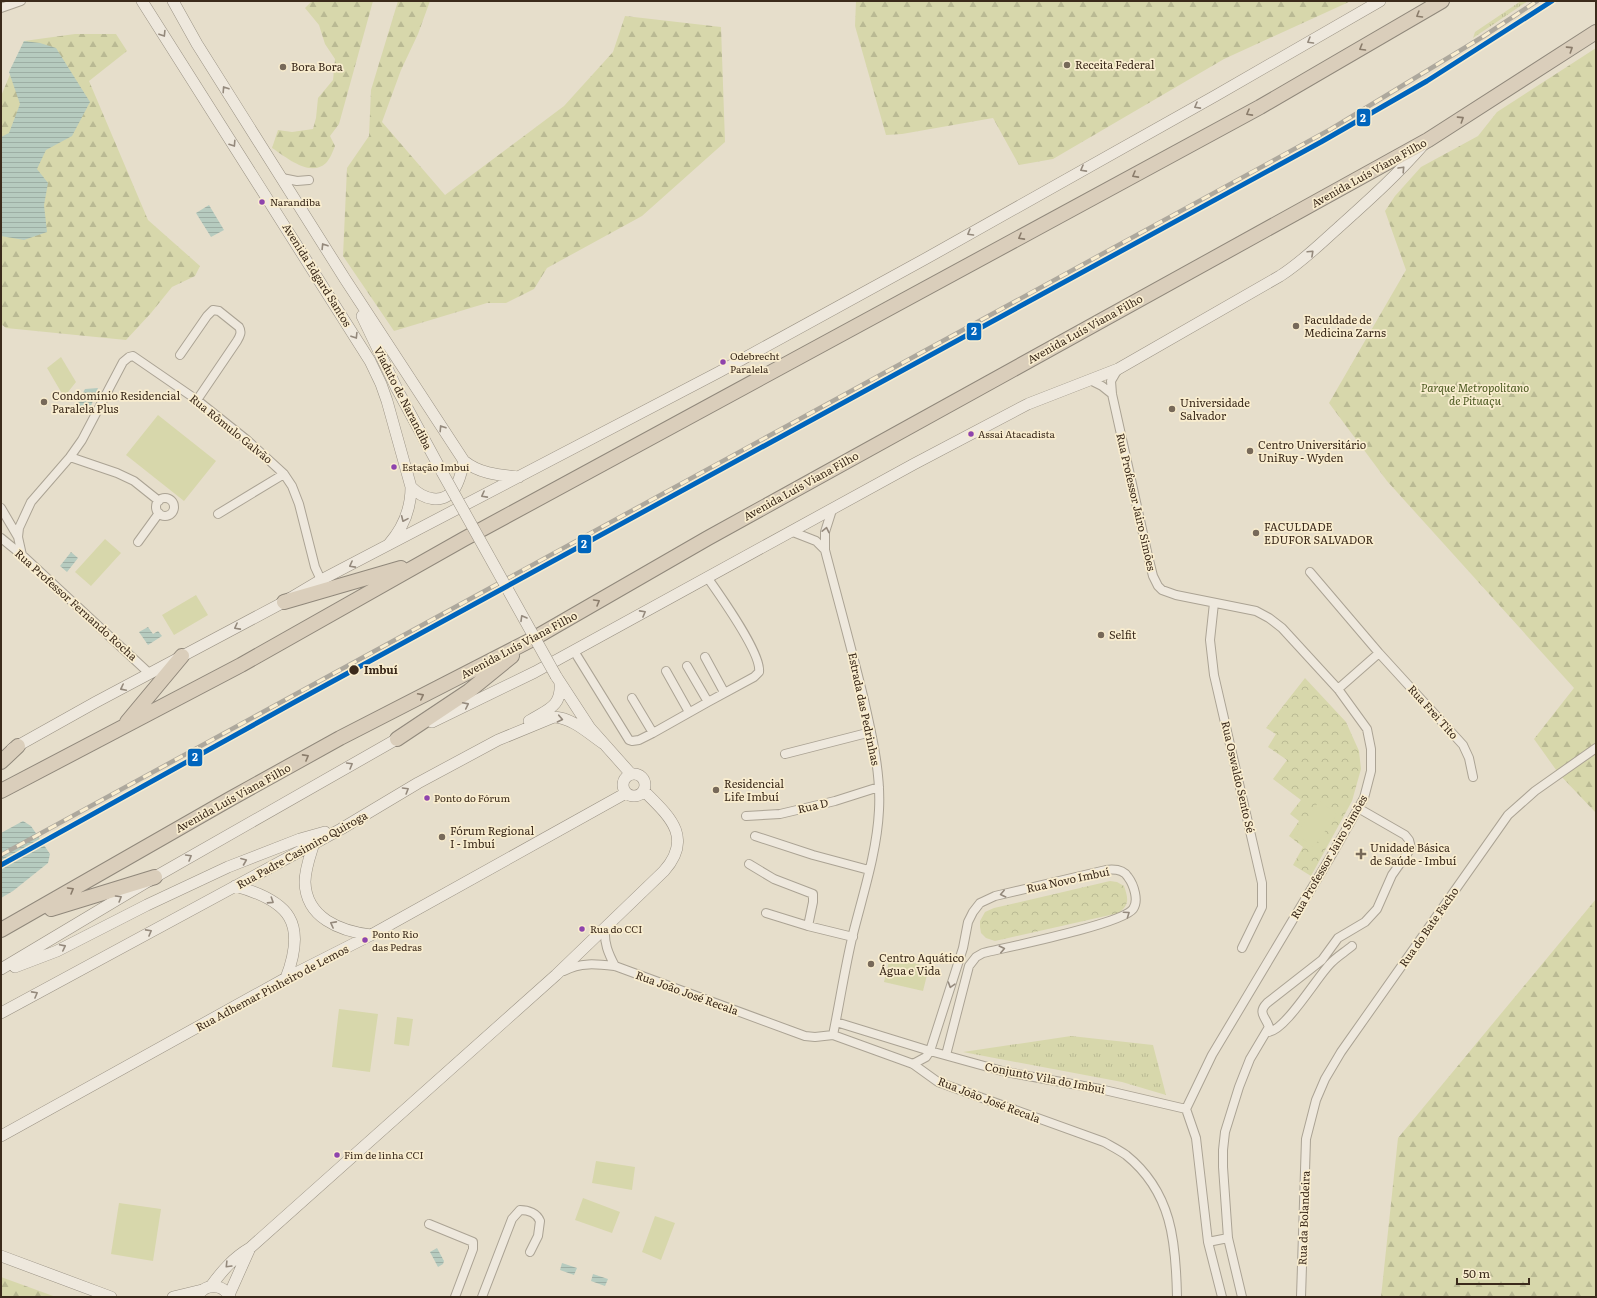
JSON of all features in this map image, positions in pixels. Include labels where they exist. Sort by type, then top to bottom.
[{"type":"highway","points":[[1,791],[240,665],[421,563],[1260,107],[1442,1]]},
{"type":"highway","name":"Avenida Luís Viana Filho","points":[[1,930],[340,738],[531,640],[708,538],[1428,140],[1596,32]]},
{"type":"highway","points":[[284,602],[421,563]]},
{"type":"highway","points":[[397,738],[469,691],[531,640]]},
{"type":"highway","points":[[120,729],[182,656]]},
{"type":"highway","points":[[1,762],[18,746]]},
{"type":"highway","points":[[20,920],[90,896],[155,877]]},
{"type":"main road","name":"Avenida Edgard Santos","points":[[142,1],[370,360],[381,384],[411,487],[411,499],[407,514],[399,531],[386,547]]},
{"type":"main road","name":"Avenida Edgard Santos","points":[[172,1],[201,50],[345,279],[464,461],[480,471],[519,477]]},
{"type":"main road","points":[[1,755],[96,702],[284,602],[321,580],[719,372],[925,259],[1216,96],[1380,1]]},
{"type":"main road","name":"Avenida Luís Viana Filho","points":[[1,969],[155,877],[397,738],[535,672],[793,532],[914,464],[1028,404],[1118,369],[1292,269],[1400,172],[1428,140]]},
{"type":"main road","name":"Viaduto de Narandiba","points":[[345,279],[397,389],[558,679]]},
{"type":"main road","points":[[411,487],[423,496],[431,499],[446,497],[455,488],[460,477],[464,461]]},
{"type":"main road","points":[[498,740],[556,704],[560,691],[558,679]]},
{"type":"main road","name":"Rua Padre Casimiro Quiroga","points":[[558,679],[590,728],[628,776]]},
{"type":"main road","name":"Rua Padre Casimiro Quiroga","points":[[1,1013],[314,843],[418,783],[498,740],[554,717],[573,723],[604,744]]},
{"type":"main road","points":[[638,774],[643,778],[645,785],[641,793],[632,796],[626,793],[623,785],[628,776],[638,774]]},
{"type":"main road","name":"Rua Adhemar Pinheiro de Lemos","points":[[1,1136],[286,978],[371,935],[626,793]]},
{"type":"main road","points":[[204,1291],[239,1254],[250,1248],[556,975],[664,871],[674,858],[678,843],[676,828],[671,819],[654,801],[641,793]]},
{"type":"main road","points":[[1,972],[57,951],[147,905],[228,867],[300,840],[341,828]]},
{"type":"main road","points":[[314,843],[306,871],[305,882],[310,903],[316,913],[337,926],[349,931],[371,935]]},
{"type":"main road","points":[[235,886],[265,897],[274,902],[289,918],[294,927],[296,946],[294,958],[286,978]]},
{"type":"main road","points":[[173,1297],[221,1288],[229,1296],[250,1248]]},
{"type":"main road","points":[[1,1256],[111,1297]]},
{"type":"street","points":[[1,8],[21,1]]},
{"type":"street","points":[[282,178],[298,181],[309,180]]},
{"type":"street","points":[[180,355],[206,316],[213,310],[219,311],[241,330],[237,341],[196,400]]},
{"type":"street","name":"Rua Rômulo Galvão","points":[[70,457],[88,430],[123,362],[129,357],[133,356],[196,400],[247,440],[284,474],[292,486],[299,504],[315,567],[321,580]]},
{"type":"street","name":"Rua Professor Jairo Simões","points":[[1118,369],[1111,381],[1112,394],[1148,556],[1156,583],[1162,590],[1168,592],[1256,611],[1269,618],[1282,628],[1338,689],[1367,729],[1371,749],[1370,778],[1367,791],[1331,856],[1212,1055],[1186,1109]]},
{"type":"street","points":[[1090,380],[1102,386],[1112,394]]},
{"type":"street","points":[[18,537],[19,528],[31,502],[70,457],[116,472],[134,481],[159,501]]},
{"type":"street","points":[[218,514],[284,474]]},
{"type":"street","points":[[164,499],[170,500],[174,507],[172,512],[167,516],[159,514],[156,506],[159,501],[164,499]]},
{"type":"street","points":[[1,508],[18,537],[22,555]]},
{"type":"street","name":"Estrada das Pedrinhas","points":[[832,510],[825,532],[825,550],[858,675],[871,732],[879,787],[879,811],[869,870],[853,937],[833,1035]]},
{"type":"street","points":[[138,542],[159,514]]},
{"type":"street","points":[[793,532],[816,541],[825,550]]},
{"type":"street","name":"Rua Professor Fernando Rocha","points":[[1,538],[22,555],[150,674]]},
{"type":"street","name":"Rua Frei Tito","points":[[1310,572],[1379,653],[1463,745],[1469,758],[1473,778]]},
{"type":"street","points":[[574,651],[629,740],[639,740],[653,733],[758,674],[760,667],[753,650],[725,602],[708,577]]},
{"type":"street","name":"Rua Oswaldo Sento Sé","points":[[1214,603],[1210,640],[1214,675],[1262,883],[1262,907],[1242,948]]},
{"type":"street","points":[[1338,689],[1379,653]]},
{"type":"street","points":[[705,658],[724,692]]},
{"type":"street","points":[[687,666],[708,702]]},
{"type":"street","points":[[666,671],[689,712]]},
{"type":"street","points":[[632,698],[653,733]]},
{"type":"street","points":[[785,754],[871,732]]},
{"type":"street","name":"Rua do Bate Facho","points":[[1306,1139],[1316,1100],[1325,1079],[1341,1052],[1508,815],[1535,790],[1596,748]]},
{"type":"street","name":"Rua D","points":[[746,816],[780,814],[803,809],[835,801],[879,787]]},
{"type":"street","points":[[1242,1297],[1228,1238],[1223,1167],[1225,1132],[1239,1087],[1250,1059],[1267,1032],[1268,1024],[1262,1014],[1264,1006],[1322,960],[1338,938],[1365,922],[1377,909],[1392,875],[1411,848],[1410,840],[1405,835],[1358,808]]},
{"type":"street","points":[[755,836],[813,855],[869,870]]},
{"type":"street","points":[[749,864],[774,879],[813,894],[813,902],[808,926]]},
{"type":"street","name":"Rua Novo Imbuí","points":[[930,1050],[963,948],[968,922],[980,903],[995,896],[1106,870],[1120,871],[1128,877],[1135,899],[1135,905],[1128,914],[1103,924],[983,953],[976,957],[969,966],[946,1055]]},
{"type":"street","points":[[766,913],[808,926],[853,937]]},
{"type":"street","points":[[605,929],[604,941],[606,949],[615,966]]},
{"type":"street","points":[[1267,1032],[1274,1031],[1278,1028],[1295,1010],[1330,963],[1352,946]]},
{"type":"street","name":"Rua João José Recala","points":[[556,975],[578,965],[589,964],[615,966],[805,1036],[815,1037],[833,1035],[913,1064],[938,1082],[1008,1108],[1080,1132],[1104,1142],[1125,1154],[1141,1169],[1154,1186],[1163,1203],[1170,1222],[1176,1268],[1177,1297]]},
{"type":"street","points":[[944,1007],[957,1011]]},
{"type":"street","name":"Conjunto Vila do Imbui","points":[[836,1022],[946,1055],[1020,1075],[1108,1091],[1186,1109]]},
{"type":"street","points":[[913,1064],[926,1057],[930,1050]]},
{"type":"street","points":[[1186,1109],[1192,1123],[1197,1144],[1208,1242],[1222,1297]]},
{"type":"street","name":"Rua da Bolandeira","points":[[1301,1297],[1306,1139]]},
{"type":"street","points":[[482,1297],[512,1219],[520,1210],[525,1210],[536,1215],[540,1222],[538,1236],[530,1252]]},
{"type":"street","points":[[429,1224],[473,1242],[473,1249],[454,1297]]},
{"type":"street","points":[[1208,1242],[1228,1238]]},
{"type":"green space","points":[[312,1],[373,1],[339,124],[330,136],[335,146],[326,163],[320,167],[313,168],[291,161],[272,148],[278,130],[292,132],[313,129],[316,118],[318,98],[333,80],[335,59],[325,44],[319,25],[305,8]]},
{"type":"green space","points":[[398,1],[430,1],[418,34],[401,70],[382,122],[445,195],[564,106],[613,52],[625,16],[721,27],[725,142],[642,216],[547,268],[534,289],[506,303],[487,303],[394,331],[343,256],[347,168],[369,136],[371,90]]},
{"type":"green space","points":[[856,1],[1351,1],[1224,59],[1053,159],[1019,165],[993,118],[902,134],[886,135],[855,26]]},
{"type":"green space","points":[[1521,1],[1528,1],[1473,38],[1475,32]]},
{"type":"green space","points":[[75,34],[116,34],[127,51],[89,81],[148,220],[200,266],[195,276],[172,287],[126,340],[6,328],[1,324],[1,96],[24,41]]},
{"type":"green space","name":"Parque Metropolitano de Pituaçu","points":[[1596,48],[1596,813],[1559,774],[1534,739],[1574,688],[1387,481],[1329,403],[1406,270],[1385,211],[1395,196],[1421,167],[1478,136],[1497,112]]},
{"type":"green space","points":[[61,357],[76,382],[64,397],[47,368]]},
{"type":"green space","points":[[158,415],[216,461],[184,501],[126,455]]},
{"type":"green space","points":[[105,539],[121,553],[91,586],[75,572]]},
{"type":"green space","points":[[196,595],[208,615],[174,635],[162,615]]},
{"type":"green space","points":[[1305,678],[1346,722],[1359,751],[1361,769],[1352,801],[1311,876],[1293,865],[1303,847],[1289,836],[1299,821],[1290,814],[1301,800],[1273,779],[1287,760],[1268,747],[1276,734],[1266,728]]},
{"type":"green space","points":[[1319,801],[1337,814],[1314,847],[1296,834]]},
{"type":"green space","points":[[1110,881],[1117,882],[1124,886],[1127,901],[1123,910],[1119,913],[995,941],[986,938],[981,933],[980,921],[985,912],[994,908]]},
{"type":"green space","points":[[1596,899],[1596,1297],[1381,1297],[1398,1138]]},
{"type":"green space","points":[[890,957],[929,967],[923,991],[884,982]]},
{"type":"green space","points":[[339,1009],[378,1014],[370,1072],[332,1067]]},
{"type":"green space","points":[[397,1017],[413,1019],[409,1046],[394,1044]]},
{"type":"green space","points":[[1071,1036],[1153,1045],[1166,1095],[1122,1082],[963,1052]]},
{"type":"green space","points":[[596,1161],[635,1167],[632,1190],[592,1183]]},
{"type":"green space","points":[[583,1198],[620,1212],[612,1233],[575,1220]]},
{"type":"green space","points":[[119,1203],[161,1209],[153,1261],[111,1254]]},
{"type":"green space","points":[[655,1216],[675,1223],[661,1260],[642,1252]]},
{"type":"green space","points":[[1,1277],[56,1297],[1,1297]]},
{"type":"shaded area","points":[[24,41],[40,43],[56,48],[90,102],[72,136],[46,150],[37,169],[48,183],[44,205],[47,232],[24,240],[1,236],[1,137],[9,133],[20,104],[9,72]]},
{"type":"shaded area","points":[[209,205],[224,230],[211,237],[196,213]]},
{"type":"shaded area","points":[[98,388],[89,411],[75,408],[85,389]]},
{"type":"shaded area","points":[[71,552],[78,558],[67,572],[60,566]]},
{"type":"shaded area","points":[[148,627],[153,634],[158,631],[162,636],[148,645],[139,632]]},
{"type":"shaded area","points":[[23,821],[31,826],[50,854],[48,863],[13,891],[1,898],[1,833]]},
{"type":"shaded area","points":[[437,1248],[444,1261],[443,1264],[438,1267],[430,1252]]},
{"type":"shaded area","points":[[562,1263],[577,1268],[574,1275],[560,1270]]},
{"type":"shaded area","points":[[593,1274],[608,1279],[605,1286],[591,1281]]},
{"type":"railway","points":[[1,855],[1331,129],[1484,36],[1537,1]]},
{"type":"transit line","name":"2","points":[[1,865],[293,703],[1321,142],[1427,81],[1552,1]]},
{"type":"place","name":"Receita Federal","points":[[1067,65]]},
{"type":"place","name":"Bora Bora","points":[[283,67]]},
{"type":"place","name":"Narandiba","points":[[262,202]]},
{"type":"place","name":"Faculdade de Medicina Zarns","points":[[1296,326]]},
{"type":"place","name":"Odebrecht Paralela","points":[[723,362]]},
{"type":"place","name":"Condomínio Residencial Paralela Plus","points":[[44,402]]},
{"type":"place","name":"Universidade Salvador","points":[[1172,409]]},
{"type":"place","name":"Assai Atacadista","points":[[971,434]]},
{"type":"place","name":"Centro Universitário UniRuy - Wyden","points":[[1250,451]]},
{"type":"place","name":"Estação Imbuí","points":[[394,467]]},
{"type":"place","name":"FACULDADE EDUFOR SALVADOR","points":[[1256,533]]},
{"type":"place","name":"Selfit","points":[[1101,635]]},
{"type":"place","name":"Imbuí","points":[[354,670]]},
{"type":"place","name":"Residencial Life Imbuí","points":[[716,790]]},
{"type":"place","name":"Ponto do Fórum","points":[[427,798]]},
{"type":"place","name":"Fórum Regional I - Imbuí","points":[[442,837]]},
{"type":"place","name":"Unidade Básica de Saúde - Imbuí","points":[[1361,854]]},
{"type":"place","name":"Rua do CCI","points":[[582,929]]},
{"type":"place","name":"Ponto Rio das Pedras","points":[[365,940]]},
{"type":"place","name":"Centro Aquático Água e Vida","points":[[871,964]]},
{"type":"place","name":"Fim de linha CCI","points":[[337,1155]]}]
